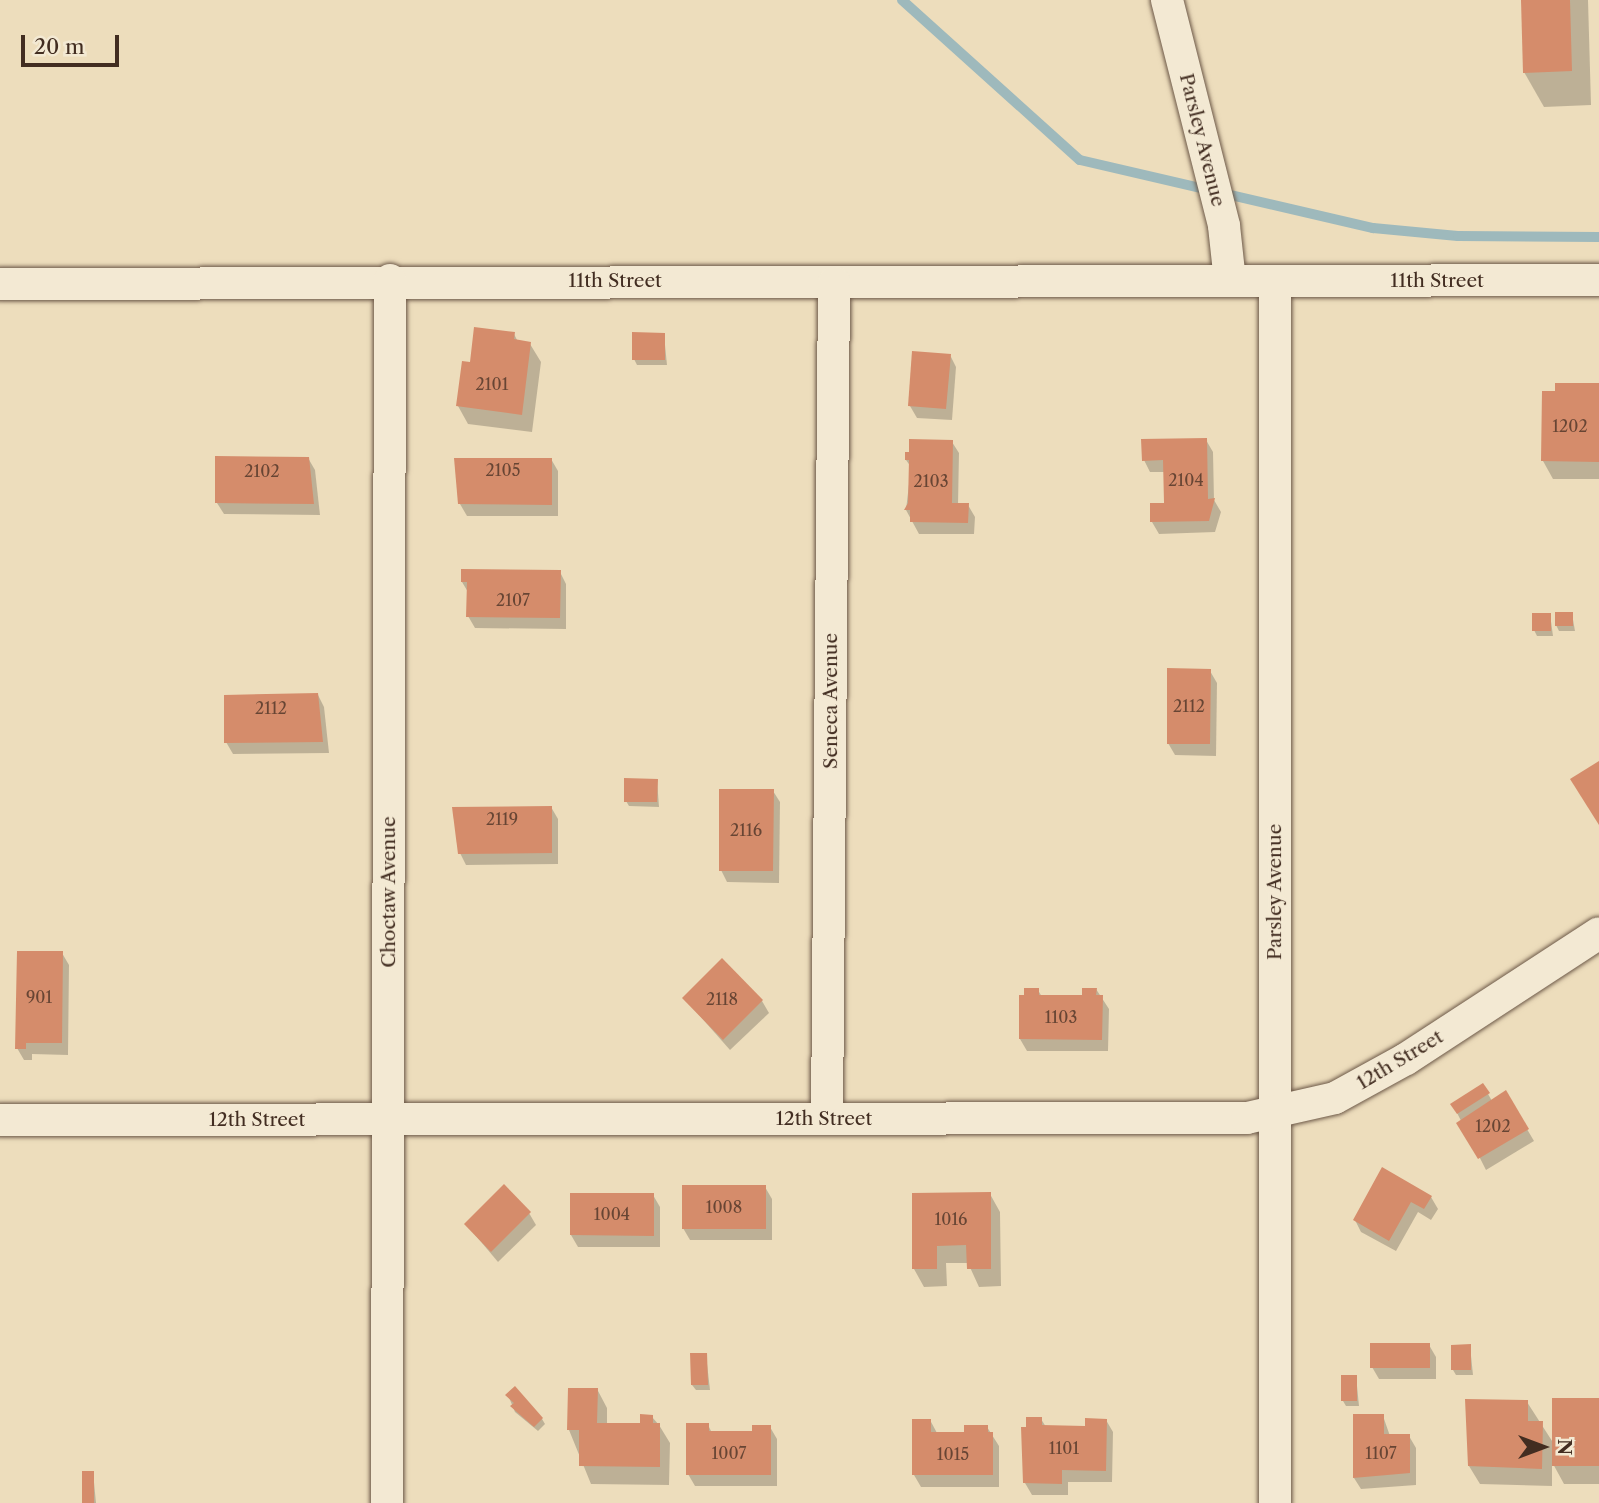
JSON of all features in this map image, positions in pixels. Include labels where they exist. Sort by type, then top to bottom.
[{"type":"street","name":"Parsley Avenue","points":[[1167,0],[1224,226],[1230,281]]},
{"type":"street","name":"11th Street","points":[[0,284],[390,280],[1599,280]]},
{"type":"street","name":"Choctaw Avenue","points":[[387,1503],[390,280]]},
{"type":"street","name":"Seneca Avenue","points":[[827,1119],[834,282]]},
{"type":"street","name":"Parsley Avenue","points":[[1275,282],[1275,1503]]},
{"type":"street","name":"12th Street","points":[[0,1120],[1119,1120],[1275,1114],[1335,1098],[1406,1059],[1599,933]]},
{"type":"building","points":[[1521,0],[1570,0],[1572,71],[1523,73]]},
{"type":"building","points":[[474,327],[515,332],[514,339],[531,342],[522,415],[456,406],[462,361],[470,362]]},
{"type":"building","points":[[632,332],[665,333],[665,360],[632,360]]},
{"type":"building","points":[[912,351],[951,354],[946,409],[908,406]]},
{"type":"building","points":[[1555,383],[1599,383],[1599,462],[1541,461],[1542,391],[1555,391]]},
{"type":"building","points":[[1207,438],[1208,499],[1215,498],[1209,521],[1150,522],[1150,503],[1164,503],[1163,460],[1142,461],[1141,439]]},
{"type":"building","points":[[909,439],[953,440],[952,503],[969,503],[968,523],[910,522],[910,510],[904,510],[908,503],[909,460],[905,460],[905,452],[909,452]]},
{"type":"building","points":[[215,456],[309,457],[314,504],[215,503]]},
{"type":"building","points":[[454,458],[552,458],[552,505],[458,504]]},
{"type":"building","points":[[461,569],[561,570],[560,618],[466,617],[467,582],[461,582]]},
{"type":"building","points":[[1555,612],[1573,612],[1573,626],[1555,626]]},
{"type":"building","points":[[1532,613],[1551,613],[1551,631],[1532,631]]},
{"type":"building","points":[[1167,668],[1211,669],[1210,744],[1167,744]]},
{"type":"building","points":[[318,693],[323,742],[224,743],[224,695]]},
{"type":"building","points":[[1599,761],[1599,825],[1570,779]]},
{"type":"building","points":[[624,778],[658,779],[657,802],[624,802]]},
{"type":"building","points":[[719,789],[774,789],[773,871],[719,871]]},
{"type":"building","points":[[552,806],[552,853],[458,854],[452,807]]},
{"type":"building","points":[[17,951],[63,951],[62,1043],[26,1043],[26,1049],[15,1049]]},
{"type":"building","points":[[722,958],[763,1000],[723,1040],[682,998]]},
{"type":"building","points":[[1024,988],[1039,988],[1039,995],[1082,995],[1082,988],[1097,988],[1096,995],[1103,995],[1102,1040],[1019,1039],[1019,995],[1024,995]]},
{"type":"building","points":[[1483,1083],[1490,1093],[1457,1114],[1450,1104]]},
{"type":"building","points":[[1506,1090],[1529,1129],[1478,1159],[1456,1123]]},
{"type":"building","points":[[1382,1167],[1432,1196],[1424,1209],[1411,1202],[1389,1241],[1353,1220]]},
{"type":"building","points":[[504,1184],[531,1212],[491,1252],[464,1224]]},
{"type":"building","points":[[682,1185],[766,1185],[766,1229],[682,1229]]},
{"type":"building","points":[[991,1192],[991,1269],[967,1269],[966,1245],[937,1246],[937,1269],[912,1269],[912,1193]]},
{"type":"building","points":[[570,1193],[654,1193],[654,1236],[570,1235]]},
{"type":"building","points":[[1370,1343],[1430,1343],[1430,1368],[1370,1368]]},
{"type":"building","points":[[1471,1344],[1471,1370],[1451,1370],[1451,1345]]},
{"type":"building","points":[[690,1353],[707,1353],[708,1385],[691,1385]]},
{"type":"building","points":[[1341,1375],[1357,1375],[1357,1401],[1341,1401]]},
{"type":"building","points":[[515,1386],[543,1418],[534,1427],[510,1406],[514,1403],[505,1395]]},
{"type":"building","points":[[568,1388],[598,1388],[597,1423],[640,1423],[640,1414],[653,1415],[653,1423],[660,1423],[660,1467],[579,1466],[579,1430],[567,1430]]},
{"type":"building","points":[[1552,1398],[1599,1398],[1599,1466],[1552,1466]]},
{"type":"building","points":[[1465,1399],[1528,1400],[1528,1421],[1543,1421],[1542,1469],[1468,1466]]},
{"type":"building","points":[[1353,1414],[1384,1414],[1384,1434],[1410,1434],[1410,1473],[1353,1478]]},
{"type":"building","points":[[1026,1417],[1042,1417],[1042,1425],[1085,1426],[1085,1418],[1107,1419],[1106,1471],[1062,1470],[1062,1484],[1023,1483],[1021,1427],[1026,1427]]},
{"type":"building","points":[[912,1419],[931,1419],[931,1432],[964,1432],[964,1425],[988,1425],[988,1432],[993,1432],[993,1475],[912,1475]]},
{"type":"building","points":[[686,1423],[709,1423],[709,1431],[752,1431],[752,1425],[771,1425],[771,1475],[686,1475]]},
{"type":"building","points":[[82,1471],[94,1471],[94,1503],[82,1503]]},
{"type":"waterway","points":[[902,0],[1080,160],[1373,228],[1458,236],[1599,237]]}]
